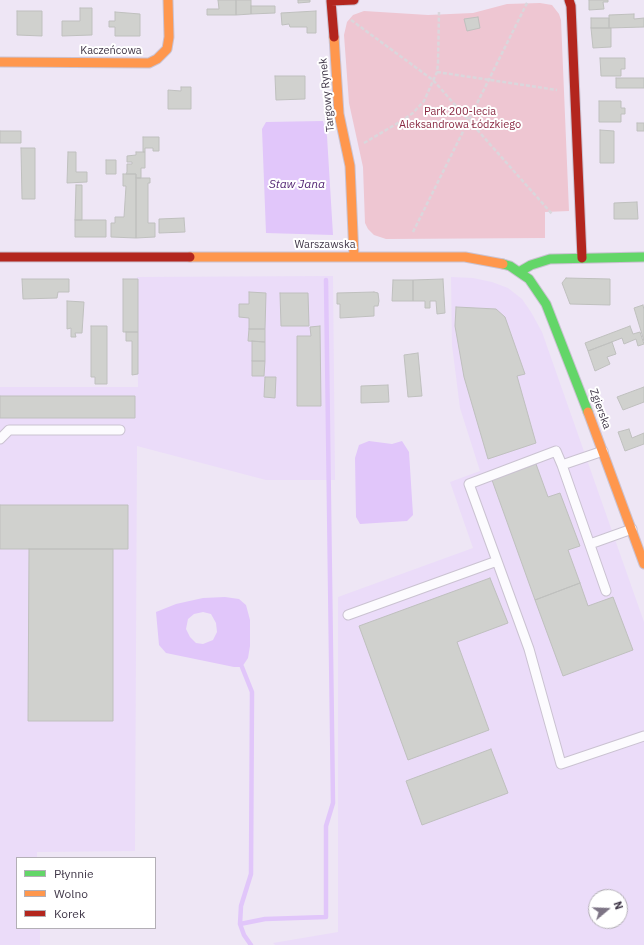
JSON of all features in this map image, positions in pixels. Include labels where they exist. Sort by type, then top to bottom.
[{"type":"street","name":"Kaczeńcowa","points":[[0,62],[149,63],[157,59],[167,49],[169,37],[168,0]]},
{"type":"street","name":"Targowy Rynek","points":[[354,0],[331,1],[339,114],[350,166],[354,257]]},
{"type":"street","points":[[569,0],[571,6],[582,258]]},
{"type":"street","name":"Warszawska","points":[[0,257],[466,257],[496,262],[519,272]]},
{"type":"street","points":[[519,272],[531,264],[550,259],[644,257]]},
{"type":"street","name":"Zgierska","points":[[519,272],[539,291],[546,304],[603,451],[644,564]]},
{"type":"lane","points":[[0,439],[9,430],[120,430]]},
{"type":"lane","points":[[606,591],[556,451],[469,484],[529,649],[561,764],[644,736]]},
{"type":"lane","points":[[562,465],[603,451]]},
{"type":"lane","points":[[590,544],[632,530]]},
{"type":"lane","points":[[348,615],[497,561]]},
{"type":"path","points":[[413,232],[528,0]]},
{"type":"path","points":[[358,146],[413,113],[424,101],[434,80],[438,63],[439,12]]},
{"type":"path","points":[[347,17],[434,80],[552,214]]},
{"type":"path","points":[[436,72],[558,90]]},
{"type":"shaded area","points":[[333,276],[335,480],[266,480],[137,446],[135,851],[37,852],[37,857],[16,857],[16,929],[40,929],[40,945],[0,945],[0,387],[138,387],[137,277]]},
{"type":"shaded area","points":[[451,277],[473,278],[492,282],[508,288],[522,299],[531,312],[542,332],[644,622],[644,945],[275,945],[273,943],[338,932],[338,597],[473,548],[450,482],[480,471],[460,408],[452,345]]},
{"type":"green space","name":"Park 200-lecia Aleksandrowa Łódzkiego","points":[[540,3],[552,5],[559,14],[561,20],[569,211],[545,212],[545,238],[386,239],[374,235],[365,223],[363,167],[349,103],[344,35],[347,22],[353,15],[364,11],[428,15],[473,13],[507,4]]},
{"type":"water","name":"Staw Jana","points":[[323,121],[327,136],[333,235],[266,233],[262,129],[266,122]]},
{"type":"water","points":[[369,441],[392,444],[402,441],[409,452],[413,515],[407,521],[360,524],[356,517],[355,458],[359,445]]},
{"type":"water","points":[[225,597],[239,599],[246,605],[250,620],[250,646],[248,658],[242,667],[234,667],[166,653],[159,645],[156,612],[176,604],[203,598]],"holes":[[[203,612],[211,614],[216,623],[217,632],[213,640],[203,644],[196,643],[190,637],[186,629],[188,619],[194,614]]]},
{"type":"building","points":[[218,0],[236,0],[236,15],[207,15],[207,9],[219,9]]},
{"type":"building","points":[[236,0],[251,0],[251,14],[236,15]]},
{"type":"building","points":[[298,0],[310,0],[310,2],[298,3]]},
{"type":"building","points":[[589,0],[608,0],[608,2],[603,2],[604,9],[589,10]]},
{"type":"building","points":[[251,6],[275,6],[275,13],[251,14]]},
{"type":"building","points":[[80,8],[92,8],[92,35],[62,36],[62,21],[80,21]]},
{"type":"building","points":[[17,11],[42,11],[42,36],[17,35]]},
{"type":"building","points":[[316,11],[316,33],[307,33],[307,27],[290,27],[289,24],[282,25],[281,13]]},
{"type":"building","points":[[115,12],[140,14],[140,36],[115,36],[115,27],[109,27],[109,21],[115,21]]},
{"type":"building","points":[[634,14],[634,19],[644,18],[644,27],[609,28],[609,15]]},
{"type":"building","points":[[478,17],[480,28],[467,31],[464,19]]},
{"type":"building","points":[[591,18],[609,18],[609,28],[591,28]]},
{"type":"building","points":[[591,28],[611,28],[611,47],[593,48]]},
{"type":"building","points":[[600,58],[625,58],[625,69],[621,69],[621,76],[601,76]]},
{"type":"building","points":[[275,76],[305,76],[305,99],[276,100]]},
{"type":"building","points":[[616,78],[644,78],[644,88],[616,88]]},
{"type":"building","points":[[181,87],[191,87],[191,109],[168,109],[168,90],[181,91]]},
{"type":"building","points":[[599,101],[621,101],[621,108],[625,108],[625,114],[621,114],[621,122],[599,122]]},
{"type":"building","points":[[637,123],[644,123],[644,131],[637,131]]},
{"type":"building","points":[[600,130],[614,131],[614,163],[600,163]]},
{"type":"building","points":[[0,131],[21,131],[21,143],[0,143]]},
{"type":"building","points":[[143,137],[159,137],[159,151],[153,151],[153,148],[145,148],[145,152],[143,152]]},
{"type":"building","points":[[21,148],[35,148],[35,199],[22,199]]},
{"type":"building","points":[[68,152],[76,152],[76,172],[87,172],[87,182],[67,183]]},
{"type":"building","points":[[136,152],[145,152],[145,168],[141,168],[141,178],[136,178],[136,174],[126,174],[127,164],[132,164],[132,162],[127,162],[127,156],[136,155]]},
{"type":"building","points":[[106,160],[116,160],[116,174],[106,174]]},
{"type":"building","points":[[123,174],[136,174],[136,238],[111,237],[111,223],[115,223],[115,217],[124,217],[126,186],[123,186]]},
{"type":"building","points":[[136,178],[150,178],[150,183],[148,183],[148,223],[155,223],[155,237],[136,238]]},
{"type":"building","points":[[76,185],[82,185],[82,220],[75,220]]},
{"type":"building","points":[[637,202],[638,219],[614,219],[614,203]]},
{"type":"building","points":[[184,218],[185,232],[159,233],[159,219]]},
{"type":"building","points":[[75,220],[106,220],[106,237],[75,237]]},
{"type":"building","points":[[566,278],[610,279],[610,305],[570,304],[562,283]]},
{"type":"building","points":[[22,279],[69,279],[69,292],[58,292],[57,298],[23,299]]},
{"type":"building","points":[[123,279],[138,279],[138,332],[123,332]]},
{"type":"building","points":[[443,279],[445,313],[437,314],[436,301],[430,301],[430,308],[425,308],[425,301],[413,301],[413,280]]},
{"type":"building","points":[[393,280],[413,280],[413,301],[392,301]]},
{"type":"building","points":[[249,292],[266,293],[265,329],[249,329],[249,318],[239,317],[239,304],[249,304]]},
{"type":"building","points":[[280,293],[308,293],[309,326],[281,326]]},
{"type":"building","points":[[337,293],[378,293],[379,301],[378,306],[374,306],[374,316],[340,318],[340,304],[337,304]]},
{"type":"building","points":[[67,301],[84,302],[82,333],[75,333],[76,337],[71,337],[71,328],[67,329]]},
{"type":"building","points":[[643,305],[644,310],[644,341],[634,308]]},
{"type":"building","points":[[456,307],[496,309],[505,317],[525,374],[517,376],[536,443],[488,459],[464,377],[455,326]]},
{"type":"building","points":[[91,326],[107,326],[107,384],[95,384],[95,377],[91,377]]},
{"type":"building","points":[[320,326],[321,406],[297,406],[297,336],[311,336],[310,327]]},
{"type":"building","points":[[630,326],[633,334],[640,332],[644,344],[638,346],[636,339],[624,344],[622,338],[588,351],[585,343]]},
{"type":"building","points":[[249,329],[265,329],[265,342],[248,341]]},
{"type":"building","points":[[126,332],[138,332],[138,374],[132,375],[132,341],[126,341]]},
{"type":"building","points":[[252,341],[265,342],[265,361],[252,361]]},
{"type":"building","points":[[612,342],[616,354],[607,357],[610,364],[595,371],[588,351]]},
{"type":"building","points":[[418,353],[422,396],[408,397],[404,355]]},
{"type":"building","points":[[252,361],[265,361],[264,376],[252,376]]},
{"type":"building","points":[[265,377],[276,377],[275,398],[264,397]]},
{"type":"building","points":[[388,385],[389,402],[361,403],[361,386]]},
{"type":"building","points":[[644,387],[644,402],[623,410],[617,397]]},
{"type":"building","points":[[0,396],[135,396],[135,418],[0,418]]},
{"type":"building","points":[[629,429],[632,438],[644,433],[644,444],[625,451],[618,432]]},
{"type":"building","points":[[536,464],[548,497],[560,493],[580,546],[568,550],[580,583],[535,600],[492,480]]},
{"type":"building","points":[[0,505],[128,505],[128,549],[0,549]]},
{"type":"building","points":[[29,549],[113,549],[113,721],[28,721]]},
{"type":"building","points":[[490,578],[508,623],[457,642],[489,730],[408,760],[359,626]]},
{"type":"building","points":[[580,583],[588,606],[613,597],[633,650],[563,676],[535,600]]},
{"type":"building","points":[[491,749],[508,793],[422,825],[406,781]]},
{"type":"waterway","points":[[251,945],[244,935],[240,924],[265,919],[326,917],[326,826],[333,803],[326,280]]},
{"type":"waterway","points":[[240,924],[241,906],[251,874],[252,692],[242,667]]},
{"type":"traffic: fast","points":[[519,272],[531,265],[550,259],[644,257]]},
{"type":"traffic: fast","points":[[503,264],[510,266],[529,279],[546,304],[588,412]]},
{"type":"traffic: slow","points":[[0,62],[149,63],[157,59],[167,49],[169,37],[168,0]]},
{"type":"traffic: slow","points":[[334,37],[339,114],[350,166],[354,257]]},
{"type":"traffic: slow","points":[[190,257],[465,257],[503,264]]},
{"type":"traffic: slow","points":[[588,412],[644,564]]},
{"type":"traffic: jam","points":[[334,37],[331,1],[354,0]]},
{"type":"traffic: jam","points":[[569,0],[571,6],[582,258]]},
{"type":"traffic: jam","points":[[0,257],[190,257]]}]
